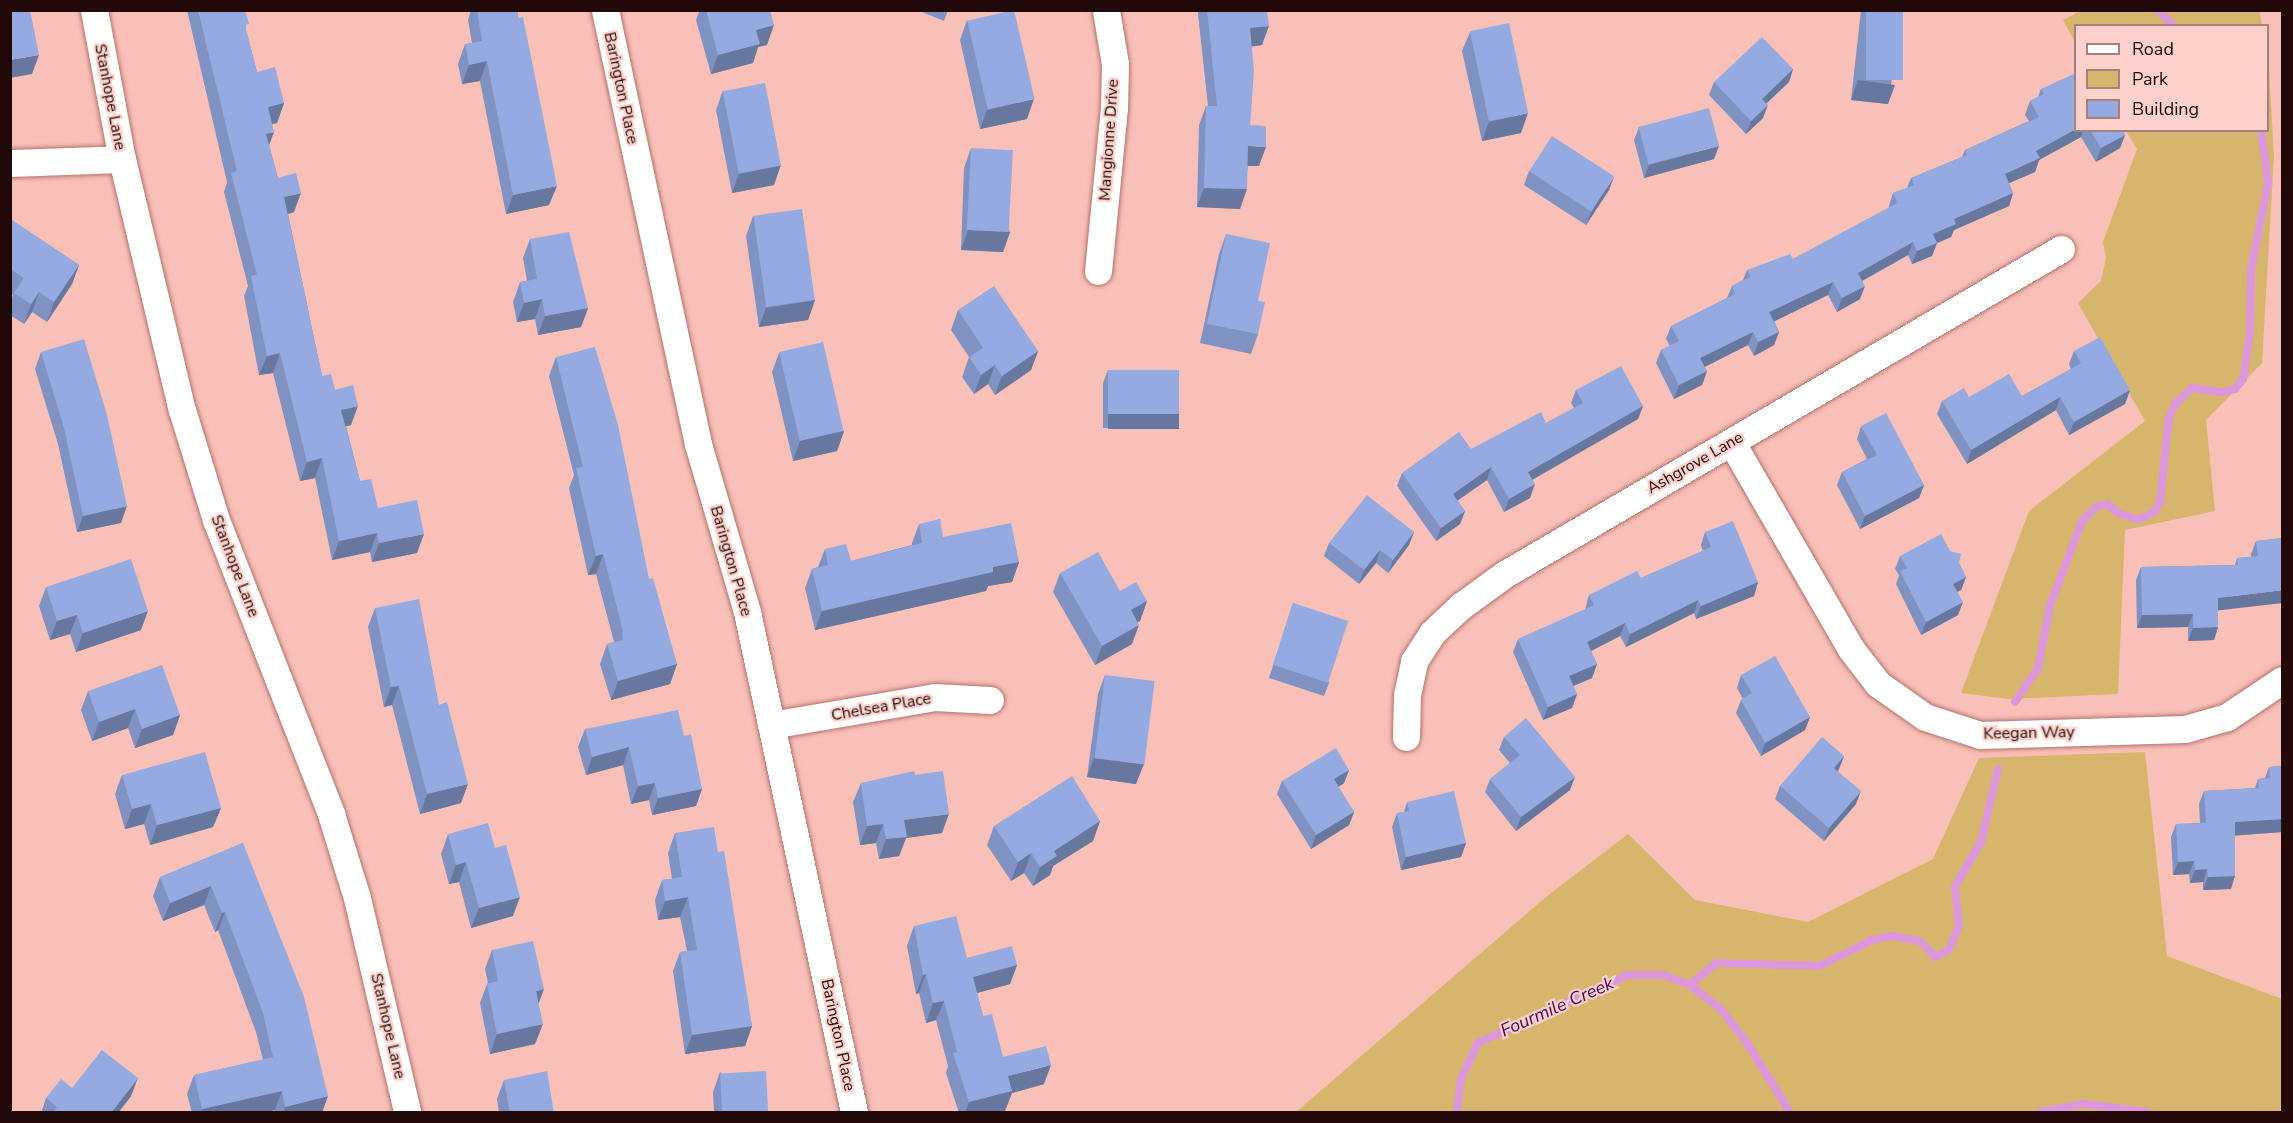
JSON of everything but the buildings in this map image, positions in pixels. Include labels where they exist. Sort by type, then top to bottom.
[{"type":"street","name":"Stanhope Lane","points":[[94,10],[122,159],[182,410],[216,519],[331,814],[357,898],[407,1113]]},
{"type":"street","name":"Barington Place","points":[[605,10],[698,444],[747,612],[854,1113]]},
{"type":"street","name":"Mangionne Drive","points":[[1098,271],[1114,109],[1115,64],[1106,10]]},
{"type":"street","points":[[10,163],[122,159]]},
{"type":"street","name":"Ashgrove Lane","points":[[1406,737],[1407,695],[1414,661],[1432,633],[1461,606],[1505,574],[1732,443],[1860,364],[2061,249]]},
{"type":"street","name":"Keegan Way","points":[[1732,443],[1851,649],[1878,684],[1925,717],[1980,735],[2185,729],[2227,717],[2283,681]]},
{"type":"street","name":"Chelsea Place","points":[[771,726],[934,697],[990,700]]},
{"type":"green space","points":[[2080,11],[2259,11],[2262,24],[2074,24],[2074,40],[2063,20]]},
{"type":"green space","points":[[2269,68],[2274,157],[2262,363],[2206,420],[2215,511],[2125,530],[2118,694],[2009,699],[1961,693],[2029,511],[2145,421],[2078,303],[2101,281],[2106,258],[2103,242],[2137,149],[2127,132],[2269,132]]},
{"type":"green space","points":[[2145,752],[2167,956],[2282,999],[2282,1112],[2132,1112],[2107,1106],[2104,1112],[1296,1112],[1546,897],[1628,834],[1695,900],[1808,922],[1933,859],[1979,758]]},
{"type":"waterway","points":[[2157,10],[2172,24]]},
{"type":"waterway","points":[[2015,702],[2038,668],[2050,605],[2082,521],[2097,506],[2107,504],[2118,513],[2139,520],[2155,511],[2160,502],[2169,417],[2176,403],[2192,388],[2222,392],[2235,389],[2243,379],[2250,333],[2251,270],[2268,183],[2261,132]]},
{"type":"waterway","points":[[1690,985],[1716,963],[1819,966],[1872,940],[1892,936],[1920,941],[1935,957],[1948,950],[1959,926],[1955,886],[1981,842],[1998,769]]},
{"type":"waterway","name":"Fourmile Creek","points":[[1457,1112],[1461,1079],[1478,1043],[1627,975],[1663,975],[1690,985],[1721,1009],[1747,1043],[1790,1112]]},
{"type":"waterway","name":"Fourmile Creek","points":[[2039,1112],[2084,1104],[2148,1112]]}]
